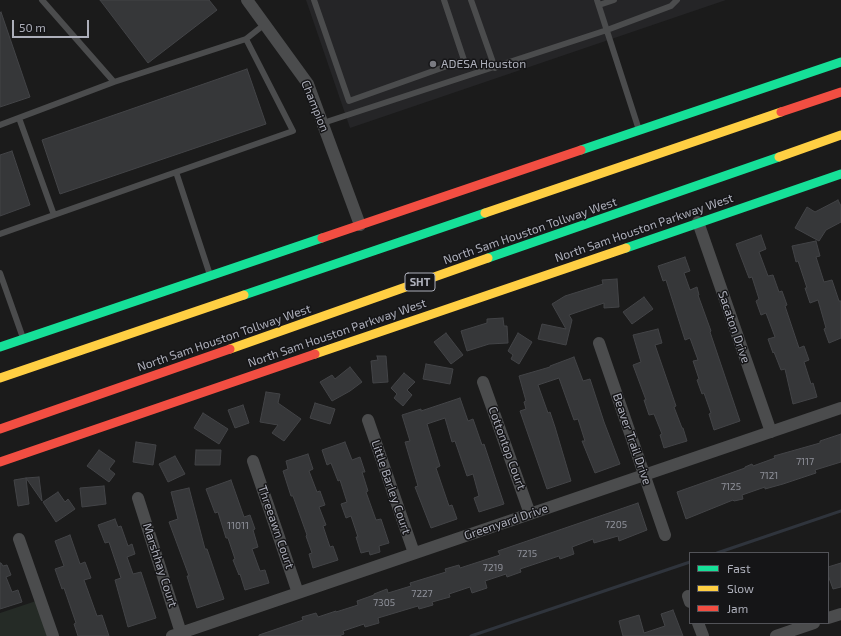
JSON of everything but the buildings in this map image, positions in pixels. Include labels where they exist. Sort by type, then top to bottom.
[{"type":"main road","points":[[0,347],[841,62]]},
{"type":"main road","points":[[0,378],[841,92]]},
{"type":"main road","name":"North Sam Houston Tollway West","points":[[0,429],[841,135]]},
{"type":"main road","name":"North Sam Houston Parkway West","points":[[0,462],[841,174]]},
{"type":"street","name":"Champion","points":[[247,0],[308,84],[360,224]]},
{"type":"street","name":"Sacaton Drive","points":[[698,222],[771,432]]},
{"type":"street","name":"Beaver Trail Drive","points":[[599,343],[665,535]]},
{"type":"street","name":"Cottontop Court","points":[[483,382],[530,514]]},
{"type":"street","name":"Greenyard Drive","points":[[177,634],[841,408]]},
{"type":"street","name":"Little Barley Court","points":[[368,420],[414,554]]},
{"type":"street","name":"Threeawn Court","points":[[253,461],[298,593]]},
{"type":"street","name":"Marshhay Court","points":[[138,498],[177,634]]},
{"type":"street","points":[[19,540],[53,636]]},
{"type":"street","points":[[829,618],[841,614]]},
{"type":"street","points":[[698,624],[703,636]]},
{"type":"street","points":[[781,635],[811,624]]},
{"type":"lane","points":[[42,0],[114,82]]},
{"type":"lane","points":[[314,0],[349,100],[464,60],[444,0]]},
{"type":"lane","points":[[471,0],[495,68]]},
{"type":"lane","points":[[614,0],[598,3],[639,130]]},
{"type":"lane","points":[[323,123],[495,68],[607,30],[671,6],[677,0]]},
{"type":"lane","points":[[0,125],[114,82],[246,39],[264,24]]},
{"type":"lane","points":[[0,234],[294,131],[246,39]]},
{"type":"lane","points":[[19,118],[54,215]]},
{"type":"lane","points":[[176,172],[210,276]]},
{"type":"lane","points":[[0,273],[23,339]]},
{"type":"shaded area","name":"ADESA Houston","points":[[306,0],[726,0],[350,128]]},
{"type":"shaded area","points":[[36,601],[47,636],[0,636],[0,613]]},
{"type":"waterway","points":[[720,552],[841,511]]},
{"type":"waterway","points":[[471,636],[689,562]]},
{"type":"traffic: fast","points":[[581,150],[841,62]]},
{"type":"traffic: fast","points":[[488,258],[779,157]]},
{"type":"traffic: fast","points":[[626,248],[841,174]]},
{"type":"traffic: fast","points":[[244,295],[485,213]]},
{"type":"traffic: fast","points":[[0,347],[322,238]]},
{"type":"traffic: slow","points":[[485,213],[781,112]]},
{"type":"traffic: slow","points":[[779,157],[841,135]]},
{"type":"traffic: slow","points":[[315,354],[626,248]]},
{"type":"traffic: slow","points":[[230,349],[488,258]]},
{"type":"traffic: slow","points":[[0,378],[244,295]]},
{"type":"traffic: jam","points":[[781,112],[841,92]]},
{"type":"traffic: jam","points":[[322,238],[581,150]]},
{"type":"traffic: jam","points":[[0,429],[230,349]]},
{"type":"traffic: jam","points":[[0,462],[315,354]]},
{"type":"place","name":"ADESA Houston","points":[[433,64]]}]
